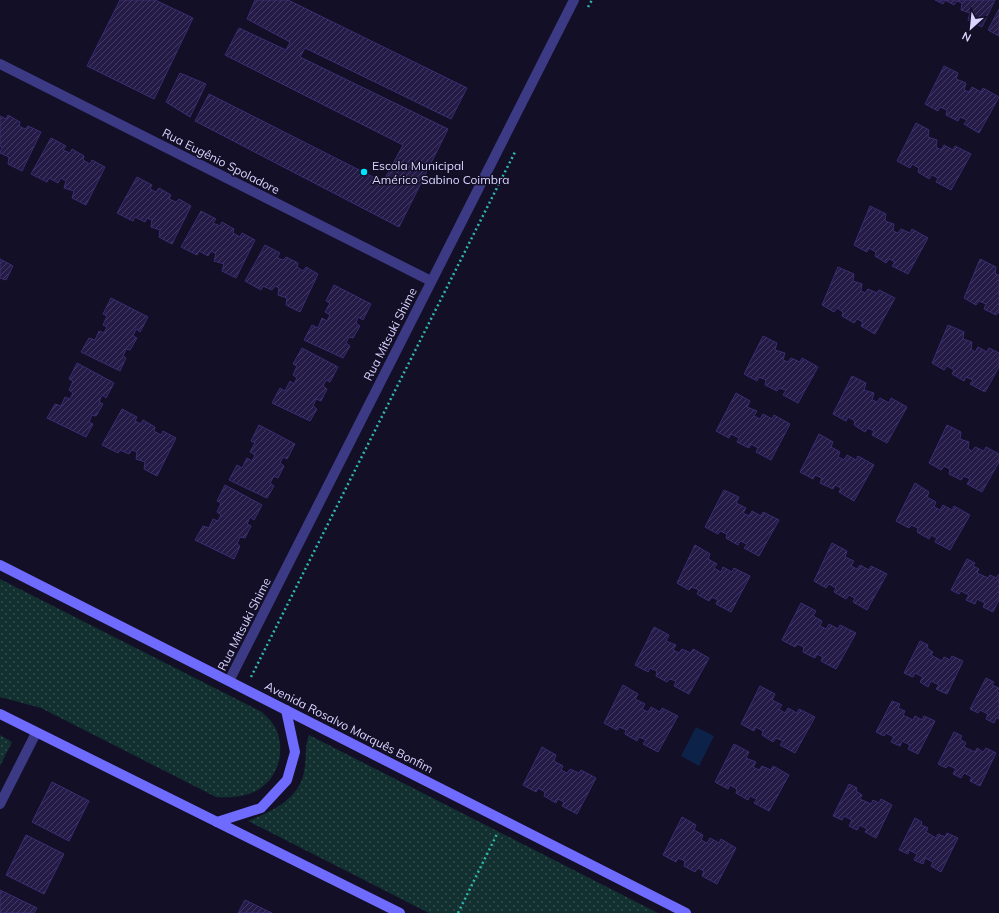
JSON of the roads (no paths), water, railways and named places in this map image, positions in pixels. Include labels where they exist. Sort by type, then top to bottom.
[{"type":"street","name":"Rua Mitsuki Shime","points":[[229,681],[574,0]]},
{"type":"street","name":"Rua Eugênio Spoladore","points":[[0,64],[431,281]]},
{"type":"street","name":"Avenida Rosalvo Marquês Bonfim","points":[[0,565],[686,913]]},
{"type":"street","points":[[217,822],[261,808],[287,780],[295,752],[286,710]]},
{"type":"street","points":[[0,714],[400,913]]},
{"type":"street","points":[[0,804],[36,733]]},
{"type":"water","points":[[696,727],[714,736],[699,766],[681,756]]},
{"type":"place","name":"Escola Municipal Américo Sabino Coimbra","points":[[364,172]]}]
